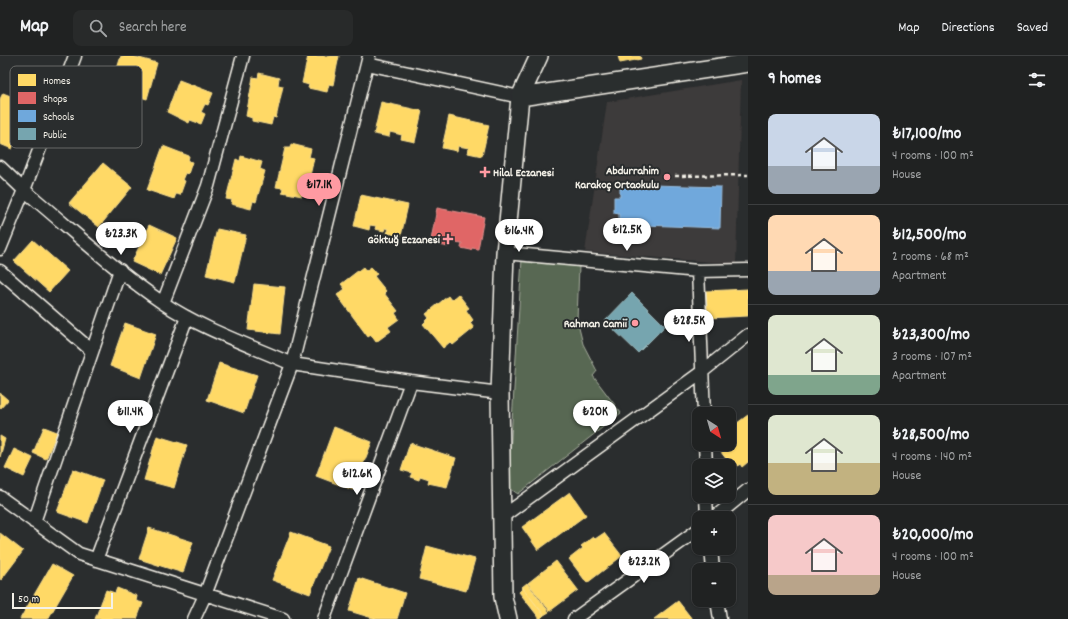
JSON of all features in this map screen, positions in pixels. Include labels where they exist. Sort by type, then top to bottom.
[{"type":"street","points":[[71,66],[75,56]]},
{"type":"street","points":[[163,303],[208,186],[243,56]]},
{"type":"street","points":[[508,619],[503,597],[500,393],[505,253],[520,98],[539,56]]},
{"type":"street","points":[[194,619],[205,595],[292,364],[368,60],[520,98],[748,63]]},
{"type":"street","points":[[0,249],[40,148]]},
{"type":"street","points":[[0,167],[24,190],[120,270],[163,303],[187,316],[292,364],[411,382],[500,393]]},
{"type":"street","points":[[505,253],[698,271],[748,270]]},
{"type":"street","points":[[34,522],[120,270]]},
{"type":"street","points":[[0,271],[92,351]]},
{"type":"street","points":[[698,271],[704,407]]},
{"type":"street","points":[[96,560],[187,316]]},
{"type":"street","points":[[502,517],[702,371],[748,335]]},
{"type":"street","points":[[324,619],[411,382]]},
{"type":"street","points":[[722,511],[748,490]]},
{"type":"street","points":[[0,497],[79,554],[284,619]]},
{"type":"street","points":[[574,619],[692,534]]},
{"type":"street","points":[[718,607],[720,619]]},
{"type":"path","points":[[675,176],[748,175]]},
{"type":"shaded area","name":"Abdurrahim Karakoç Ortaokulu","points":[[741,80],[736,264],[585,252],[607,102]]},
{"type":"green space","points":[[522,259],[579,266],[577,320],[583,344],[597,371],[593,376],[621,413],[518,494],[508,487]]},
{"type":"building: Homes","points":[[121,56],[132,56],[157,63],[147,99],[142,97],[142,66],[118,66]]},
{"type":"building: Homes","points":[[308,56],[339,56],[333,85],[329,84],[327,92],[308,88],[309,85],[302,83]]},
{"type":"building: Homes","points":[[618,56],[640,56],[641,59],[620,63]]},
{"type":"building: Homes","points":[[259,73],[279,78],[278,85],[283,86],[276,118],[273,117],[271,125],[252,121],[252,118],[246,116],[253,77],[258,78]]},
{"type":"building: Homes","points":[[179,80],[213,93],[208,105],[205,104],[201,112],[205,114],[201,124],[190,120],[189,123],[167,112]]},
{"type":"building: Homes","points":[[3,93],[10,96],[10,148],[12,149],[0,144],[0,99]]},
{"type":"building: Homes","points":[[381,102],[422,111],[415,142],[401,139],[402,135],[390,132],[389,137],[374,134]]},
{"type":"building: Homes","points":[[449,116],[489,125],[482,156],[468,153],[469,148],[458,146],[457,151],[442,148]]},
{"type":"building: Homes","points":[[291,144],[311,149],[309,157],[314,158],[307,189],[304,189],[302,196],[282,192],[283,188],[276,187],[285,148],[290,148]]},
{"type":"building: Homes","points":[[163,146],[189,156],[188,161],[192,162],[188,174],[185,173],[182,180],[185,181],[180,195],[176,194],[174,199],[147,190]]},
{"type":"building: Homes","points":[[241,156],[262,162],[260,169],[265,171],[256,202],[253,201],[251,209],[231,204],[232,200],[226,199],[236,159],[240,161]]},
{"type":"building: Homes","points":[[103,163],[132,187],[99,227],[69,203]]},
{"type":"building: Homes","points":[[361,195],[408,205],[401,236],[387,233],[389,229],[385,228],[384,231],[375,229],[376,226],[370,225],[369,230],[354,226]]},
{"type":"building: Homes","points":[[149,225],[177,238],[160,275],[132,262]]},
{"type":"building: Homes","points":[[217,229],[246,235],[235,282],[206,275]]},
{"type":"building: Homes","points":[[33,240],[68,271],[49,292],[14,261]]},
{"type":"building: Homes","points":[[363,267],[366,271],[371,267],[377,274],[374,276],[386,291],[384,293],[398,311],[395,313],[399,319],[388,327],[391,331],[376,342],[371,335],[368,337],[337,295],[345,289],[341,284]]},
{"type":"building: Homes","points":[[254,284],[285,287],[280,334],[248,330]]},
{"type":"building: Homes","points":[[748,289],[748,316],[708,318],[706,291]]},
{"type":"building: Homes","points":[[458,294],[469,308],[466,310],[473,320],[470,323],[474,328],[453,345],[450,342],[443,348],[423,324],[429,318],[426,314],[448,296],[451,300]]},
{"type":"building: Homes","points":[[125,323],[156,334],[141,378],[110,366]]},
{"type":"building: Homes","points":[[219,363],[257,375],[244,413],[207,400]]},
{"type":"building: Homes","points":[[0,393],[8,400],[0,409]]},
{"type":"building: Homes","points":[[748,415],[748,462],[742,467],[740,464],[736,467],[736,459],[726,459],[720,451],[736,451],[736,424]]},
{"type":"building: Homes","points":[[44,427],[57,432],[46,459],[33,453]]},
{"type":"building: Homes","points":[[334,427],[372,442],[353,490],[316,476]]},
{"type":"building: Homes","points":[[0,436],[5,439],[0,457]]},
{"type":"building: Homes","points":[[157,436],[187,445],[174,488],[144,480]]},
{"type":"building: Homes","points":[[410,443],[456,458],[447,487],[428,483],[429,479],[420,476],[419,480],[410,477],[412,473],[401,470]]},
{"type":"building: Homes","points":[[14,449],[33,458],[24,477],[5,468]]},
{"type":"building: Homes","points":[[73,469],[103,480],[88,523],[57,512]]},
{"type":"building: Homes","points":[[570,492],[586,515],[538,550],[522,527]]},
{"type":"building: Homes","points":[[149,528],[193,542],[183,573],[139,559]]},
{"type":"building: Homes","points":[[291,532],[329,546],[310,594],[272,580]]},
{"type":"building: Homes","points":[[0,533],[23,551],[1,580],[0,579]]},
{"type":"building: Homes","points":[[604,533],[622,556],[587,583],[569,559],[583,548],[581,546],[593,537],[595,539]]},
{"type":"building: Homes","points":[[427,546],[475,559],[466,591],[419,579]]},
{"type":"building: Homes","points":[[556,561],[578,590],[550,611],[528,583]]},
{"type":"building: Homes","points":[[52,564],[73,576],[48,619],[20,619]]},
{"type":"building: Homes","points":[[359,578],[405,593],[397,619],[376,619],[349,611]]},
{"type":"building: Homes","points":[[527,583],[549,612],[544,615],[522,587]]},
{"type":"building: Homes","points":[[117,588],[137,596],[136,601],[143,603],[137,619],[95,619],[106,590],[115,593]]},
{"type":"building: Homes","points":[[523,588],[544,615],[540,619],[519,592]]},
{"type":"building: Homes","points":[[678,601],[692,619],[654,619]]},
{"type":"building: Shops","points":[[437,208],[484,217],[478,249],[472,248],[471,250],[461,248],[462,243],[454,242],[455,239],[450,239],[448,247],[436,244],[437,241],[431,240]]},
{"type":"building: Schools","points":[[620,184],[721,187],[720,228],[619,224],[619,214],[614,213],[614,197],[620,197]]},
{"type":"building: Public","name":"Rahman Camii","points":[[632,293],[665,326],[638,353],[605,321]]},
{"type":"place","name":"Hilal Eczanesi","points":[[485,172]]},
{"type":"place","name":"Abdurrahim Karakoç Ortaokulu","points":[[667,177]]},
{"type":"place","name":"Göktuğ Eczanesi","points":[[448,239]]},
{"type":"place","name":"Rahman Camii","points":[[635,323]]}]
